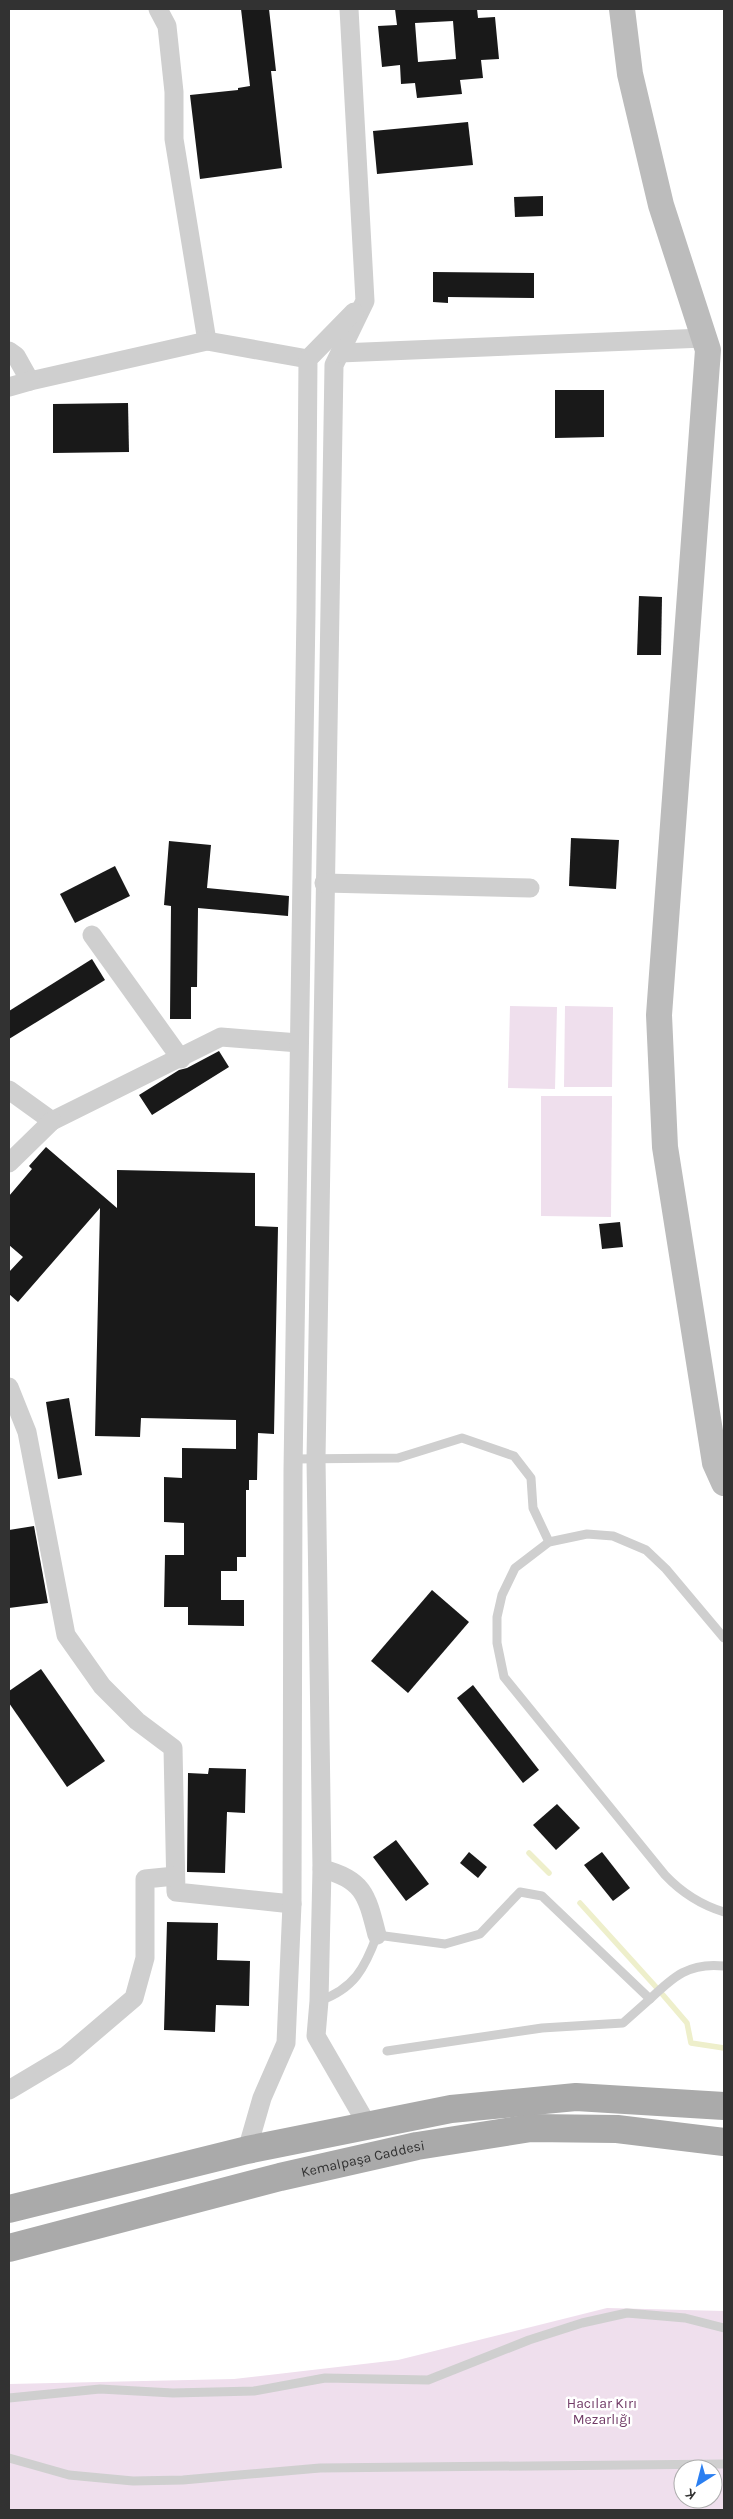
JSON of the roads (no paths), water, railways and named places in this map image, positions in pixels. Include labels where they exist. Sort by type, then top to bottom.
[{"type":"main road","points":[[9,2209],[247,2150],[451,2109],[576,2097],[724,2106]]},
{"type":"main road","name":"Kemalpaşa Caddesi","points":[[9,2248],[280,2177],[416,2146],[521,2130],[617,2129],[724,2142]]},
{"type":"street","points":[[158,9],[167,26],[174,92],[174,139],[207,341]]},
{"type":"street","points":[[350,9],[365,300],[334,365],[316,1459],[322,1869],[319,2001],[316,2036],[368,2126]]},
{"type":"street","points":[[622,9],[630,74],[660,205],[708,350],[658,1015],[665,1147],[715,1463],[724,1483]]},
{"type":"street","points":[[247,2150],[262,2098],[286,2043],[292,1904],[293,1459],[308,359],[365,300]]},
{"type":"street","points":[[340,353],[704,338]]},
{"type":"street","points":[[9,387],[207,341],[308,359]]},
{"type":"street","points":[[9,352],[16,356],[30,381]]},
{"type":"street","points":[[324,883],[530,888]]},
{"type":"street","points":[[92,936],[181,1059]]},
{"type":"street","points":[[9,1163],[52,1121],[181,1059],[221,1037],[299,1043]]},
{"type":"street","points":[[9,1090],[52,1121]]},
{"type":"street","points":[[9,1387],[27,1432],[66,1635],[102,1686],[136,1720],[173,1748],[176,1892],[292,1904]]},
{"type":"street","points":[[322,1869],[343,1874],[367,1896],[377,1935]]},
{"type":"street","points":[[9,2090],[66,2056],[134,1998],[145,1958],[145,1879],[175,1876]]},
{"type":"lane","points":[[293,1459],[398,1458],[462,1438],[514,1456],[531,1478],[533,1508],[549,1542]]},
{"type":"lane","points":[[724,1638],[666,1569],[646,1550],[614,1536],[587,1534],[549,1542],[515,1568],[502,1596],[497,1617],[497,1643],[504,1677],[679,1890],[698,1902],[724,1912]]},
{"type":"lane","points":[[319,2001],[337,1995],[366,1965],[377,1935],[445,1944],[480,1934],[520,1892],[542,1896],[650,1999]]},
{"type":"lane","points":[[387,2051],[542,2028],[623,2023],[675,1974],[710,1964],[724,1966]]},
{"type":"lane","points":[[9,2398],[100,2389],[173,2393],[254,2391],[325,2378],[428,2380],[538,2337],[582,2323],[626,2313],[685,2318],[724,2328]]},
{"type":"lane","points":[[9,2458],[69,2475],[133,2481],[183,2480],[320,2468],[724,2464]]},
{"type":"waterway","points":[[529,1853],[549,1873]]},
{"type":"waterway","points":[[580,1903],[656,1987]]},
{"type":"waterway","points":[[663,1995],[687,2023],[691,2043],[724,2048]]},
{"type":"park label","name":"Hacılar Kırı Mezarlığı","points":[[602,2412]]}]
